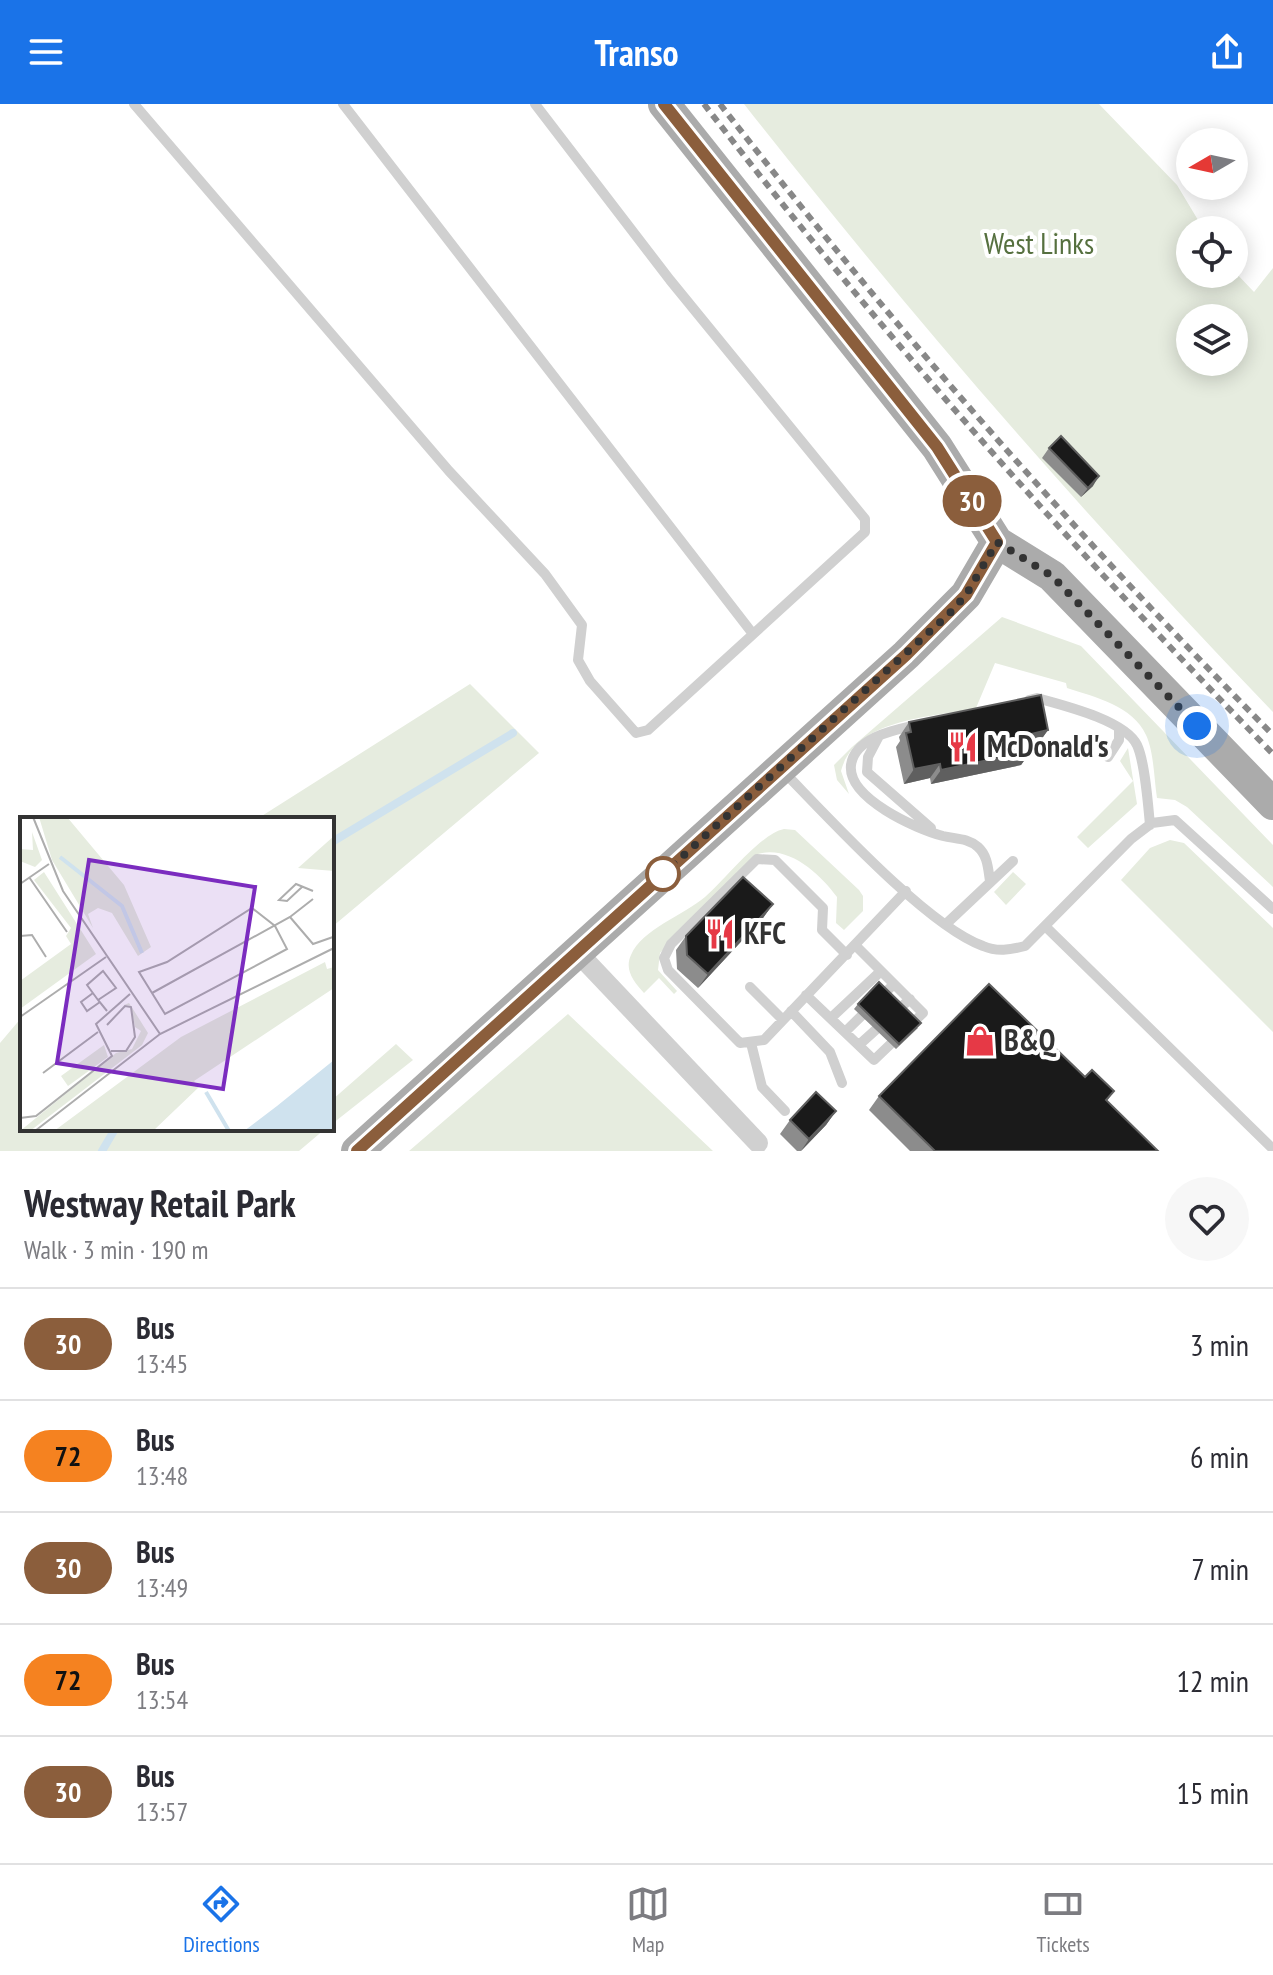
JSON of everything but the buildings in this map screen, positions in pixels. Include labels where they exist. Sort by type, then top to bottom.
[{"type":"main road","points":[[664,104],[937,447],[997,542],[1052,576],[1273,804]]},
{"type":"main road","points":[[357,1151],[949,614],[966,595],[997,542]]},
{"type":"street","points":[[578,953],[762,1147]]},
{"type":"lane","points":[[134,104],[449,471],[545,574],[582,625],[578,660],[590,681],[636,733],[648,730],[865,532],[865,519],[670,280],[535,104]]},
{"type":"lane","points":[[343,104],[753,634]]},
{"type":"lane","points":[[1021,704],[1037,698],[1083,711],[1132,737],[1139,749],[1150,825]]},
{"type":"lane","points":[[934,722],[880,735],[852,759],[850,774],[857,788],[876,805],[935,832],[965,839],[986,857],[1013,861],[946,924]]},
{"type":"lane","points":[[1108,757],[1119,740],[1119,728]]},
{"type":"lane","points":[[880,735],[868,757],[867,772],[935,832]]},
{"type":"lane","points":[[779,767],[906,891],[946,924],[980,946],[1008,951],[1025,946],[1131,839],[1150,825],[1175,820],[1273,909]]},
{"type":"lane","points":[[986,857],[990,881]]},
{"type":"lane","points":[[785,1111],[762,1087],[746,1043],[668,970],[664,958],[671,944],[757,859],[775,860],[823,908],[822,930],[847,955]]},
{"type":"lane","points":[[746,1043],[764,1040],[906,891]]},
{"type":"lane","points":[[1046,927],[1273,1149]]},
{"type":"lane","points":[[806,995],[874,1060],[923,1013],[855,945]]},
{"type":"lane","points":[[831,1018],[881,971]]},
{"type":"lane","points":[[846,1031],[894,984]]},
{"type":"lane","points":[[750,987],[783,1020]]},
{"type":"lane","points":[[860,1044],[910,999]]},
{"type":"lane","points":[[791,1011],[830,1052],[842,1083]]},
{"type":"green space","name":"West Links","points":[[744,104],[1099,104],[1176,184],[1176,200],[1186,200],[1196,216],[1176,216],[1176,288],[1248,286],[1254,292],[1273,268],[1273,712],[1067,490],[870,261]]},
{"type":"green space","points":[[1002,617],[1081,646],[1273,845],[1273,887],[1187,807],[1175,800],[1157,798],[1149,742],[1132,717],[1112,704],[1067,688],[1066,683],[995,663],[976,708],[897,723],[862,740],[849,753],[841,771],[849,794],[837,780],[834,765],[852,747]]},
{"type":"green space","points":[[470,684],[539,753],[334,925],[334,817],[260,817]]},
{"type":"green space","points":[[1128,748],[1137,804],[1088,848],[1077,837],[1133,781],[1120,761]]},
{"type":"green space","points":[[784,829],[795,830],[859,890],[863,896],[863,911],[844,930],[836,923],[837,897],[813,871],[781,854],[758,854],[660,953],[658,970],[677,991],[674,994],[659,978],[644,993],[629,971],[629,960],[636,946],[654,930],[705,897],[764,839]]},
{"type":"green space","points":[[1170,840],[1184,843],[1273,928],[1273,1032],[1121,880],[1150,848]]},
{"type":"green space","points":[[1013,872],[1026,884],[1006,905],[994,892]]},
{"type":"green space","points":[[568,1014],[713,1151],[409,1151]]},
{"type":"green space","points":[[20,1019],[20,1131],[323,1131],[299,1151],[0,1151],[0,1043]]},
{"type":"green space","points":[[396,1044],[413,1060],[334,1122],[334,1098]]},
{"type":"waterway","points":[[334,841],[513,733]]},
{"type":"waterway","points":[[102,1151],[114,1131]]},
{"type":"railway","points":[[704,104],[908,356],[1051,518],[1273,754]]},
{"type":"railway","points":[[720,104],[851,268],[987,428],[1128,583],[1273,735]]},
{"type":"bus line","name":"30","points":[[357,1151],[605,929],[735,806],[906,655],[966,595],[997,542],[937,447],[664,104]]},
{"type":"place","name":"McDonald's","points":[[963,747]]},
{"type":"place","name":"KFC","points":[[720,934]]},
{"type":"place","name":"B&Q","points":[[980,1041]]},
{"type":"route","points":[[663,874],[949,614],[966,595],[997,542],[1052,576],[1197,726]]}]
